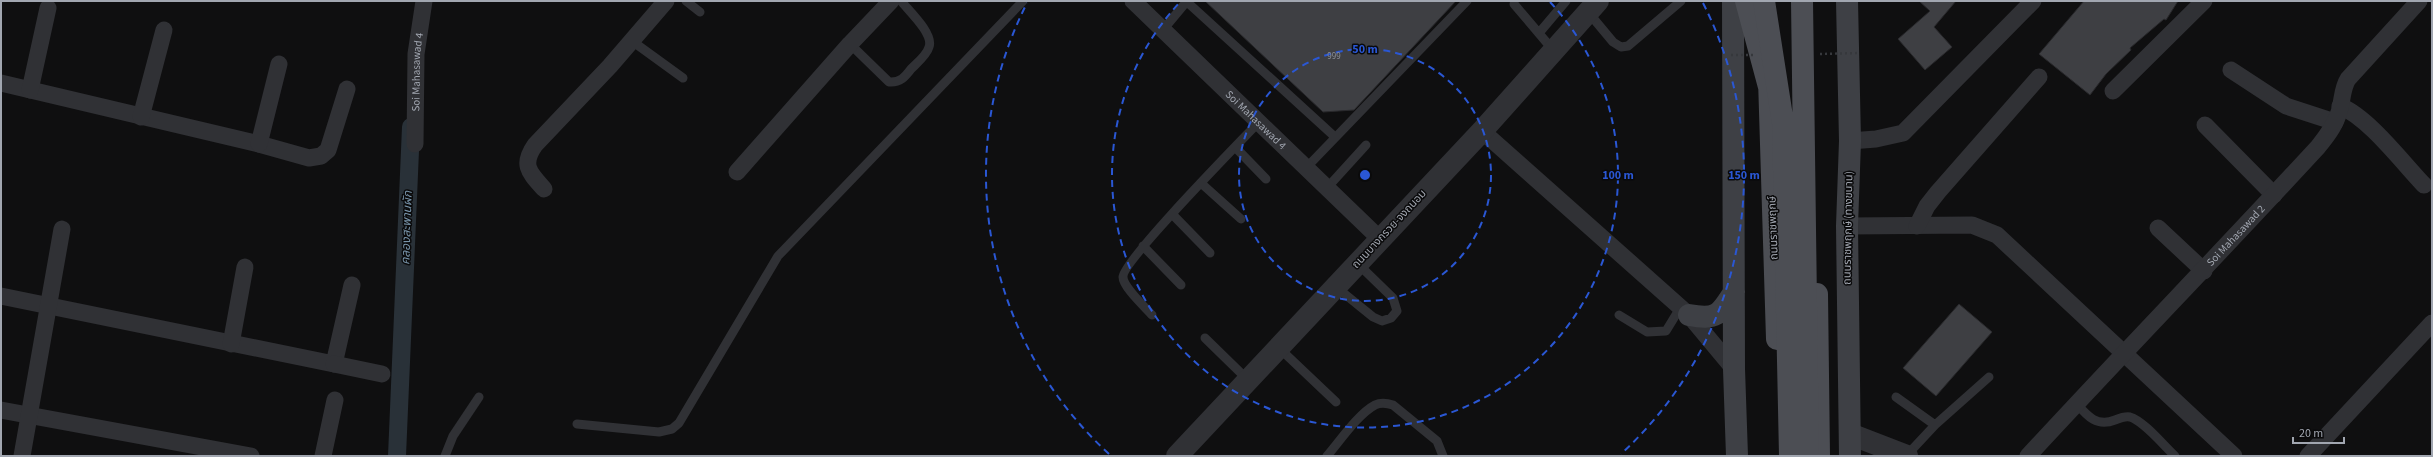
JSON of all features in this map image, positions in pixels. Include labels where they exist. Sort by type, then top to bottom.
[{"type":"main road","points":[[1733,1],[1734,369],[1737,456]]},
{"type":"main road","points":[[1746,1],[1769,87]]},
{"type":"main road","points":[[1764,1],[1783,123],[1790,456]]},
{"type":"main road","name":"ถนนราชพฤกษ์","points":[[1772,1],[1769,87],[1779,456]]},
{"type":"main road","points":[[1802,1],[1808,456]]},
{"type":"main road","points":[[1812,1],[1819,456]]},
{"type":"main road","name":"ถนนราชพฤกษ์ (ทางขนาน)","points":[[1847,1],[1850,141],[1846,226],[1850,456]]},
{"type":"main road","points":[[1685,312],[1706,318],[1722,312],[1734,292]]},
{"type":"street","name":"Soi Mahasawad 4","points":[[415,144],[416,54],[424,1]]},
{"type":"street","points":[[544,189],[530,173],[528,154],[632,41],[666,1]]},
{"type":"street","points":[[738,172],[850,44],[891,1]]},
{"type":"street","name":"Soi Mahasawad 4","points":[[1133,1],[1305,169],[1380,239]]},
{"type":"street","points":[[1850,141],[1876,139],[1903,133],[2033,1]]},
{"type":"street","points":[[2113,91],[2204,1]]},
{"type":"street","name":"Soi Mahasawad 2","points":[[2028,456],[2123,352],[2204,271],[2318,147],[2338,114],[2344,85],[2348,79],[2419,1]]},
{"type":"street","name":"ถนนบางกรวย-จงถนอม","points":[[1177,456],[1334,286],[1482,131],[1593,6]]},
{"type":"street","points":[[30,90],[48,8]]},
{"type":"street","points":[[141,117],[164,30]]},
{"type":"street","points":[[259,144],[279,64]]},
{"type":"street","points":[[2231,70],[2286,106],[2338,114],[2352,111],[2424,185]]},
{"type":"street","points":[[1916,226],[1927,206],[1938,192],[2039,77]]},
{"type":"street","points":[[1,83],[259,144],[309,158],[321,156],[328,150],[333,140],[346,89]]},
{"type":"street","points":[[2205,125],[2274,195]]},
{"type":"street","points":[[1482,131],[1685,312],[1734,369]]},
{"type":"street","points":[[1846,226],[1972,225],[1997,235],[2234,456]]},
{"type":"street","points":[[2158,228],[2204,271]]},
{"type":"street","points":[[22,456],[62,229]]},
{"type":"street","points":[[231,344],[245,267]]},
{"type":"street","points":[[334,364],[352,285]]},
{"type":"street","points":[[1,296],[382,374]]},
{"type":"street","points":[[2308,456],[2432,323]]},
{"type":"street","points":[[323,456],[335,400]]},
{"type":"street","points":[[1,410],[216,453],[251,456]]},
{"type":"street","points":[[1850,434],[1907,456]]},
{"type":"lane","points":[[686,1],[700,12]]},
{"type":"lane","points":[[850,44],[889,82],[895,82],[903,79],[929,48],[930,41],[926,30],[901,1]]},
{"type":"lane","points":[[577,424],[659,432],[672,428],[679,423],[778,256],[1023,1]]},
{"type":"lane","points":[[1162,31],[1187,1],[1335,137]]},
{"type":"lane","points":[[1305,169],[1467,1]]},
{"type":"lane","points":[[1539,33],[1566,1]]},
{"type":"lane","points":[[1593,6],[1613,42],[1621,48],[1628,46],[1681,1]]},
{"type":"lane","points":[[1514,4],[1553,50]]},
{"type":"lane","points":[[632,41],[682,78]]},
{"type":"lane","points":[[1152,315],[1128,287],[1123,278],[1124,271],[1143,246],[1258,123]]},
{"type":"lane","points":[[1326,189],[1366,145]]},
{"type":"lane","points":[[1235,147],[1266,178]]},
{"type":"lane","points":[[1202,184],[1241,219]]},
{"type":"lane","points":[[1173,215],[1210,254]]},
{"type":"lane","points":[[1143,246],[1181,285]]},
{"type":"lane","points":[[1334,286],[1373,317],[1382,321],[1391,318],[1397,311],[1393,298],[1357,263]]},
{"type":"lane","points":[[1619,315],[1647,332],[1666,331],[1685,312]]},
{"type":"lane","points":[[1205,338],[1248,380]]},
{"type":"lane","points":[[1278,347],[1336,402]]},
{"type":"lane","points":[[1907,456],[1935,425],[1989,377]]},
{"type":"lane","points":[[445,456],[452,436],[479,397]]},
{"type":"lane","points":[[1896,397],[1935,425]]},
{"type":"lane","points":[[1327,456],[1367,411],[1376,404],[1384,402],[1394,405],[1437,441],[1443,456]]},
{"type":"lane","points":[[2076,403],[2089,418],[2098,422],[2108,422],[2124,417],[2134,419],[2175,456]]},
{"type":"building","points":[[1205,1],[1456,1],[1354,110],[1323,112]]},
{"type":"building","points":[[1919,1],[1956,1],[1934,27],[1952,47],[1925,70],[1898,39],[1930,11]]},
{"type":"building","points":[[2084,1],[2178,1],[2166,20],[2164,19],[2130,48],[2131,50],[2106,74],[2090,95],[2039,54]]},
{"type":"building","points":[[1959,304],[1992,332],[1936,396],[1903,368]]},
{"type":"waterway","name":"คลองสะพานผัก","points":[[397,456],[411,127]]}]
